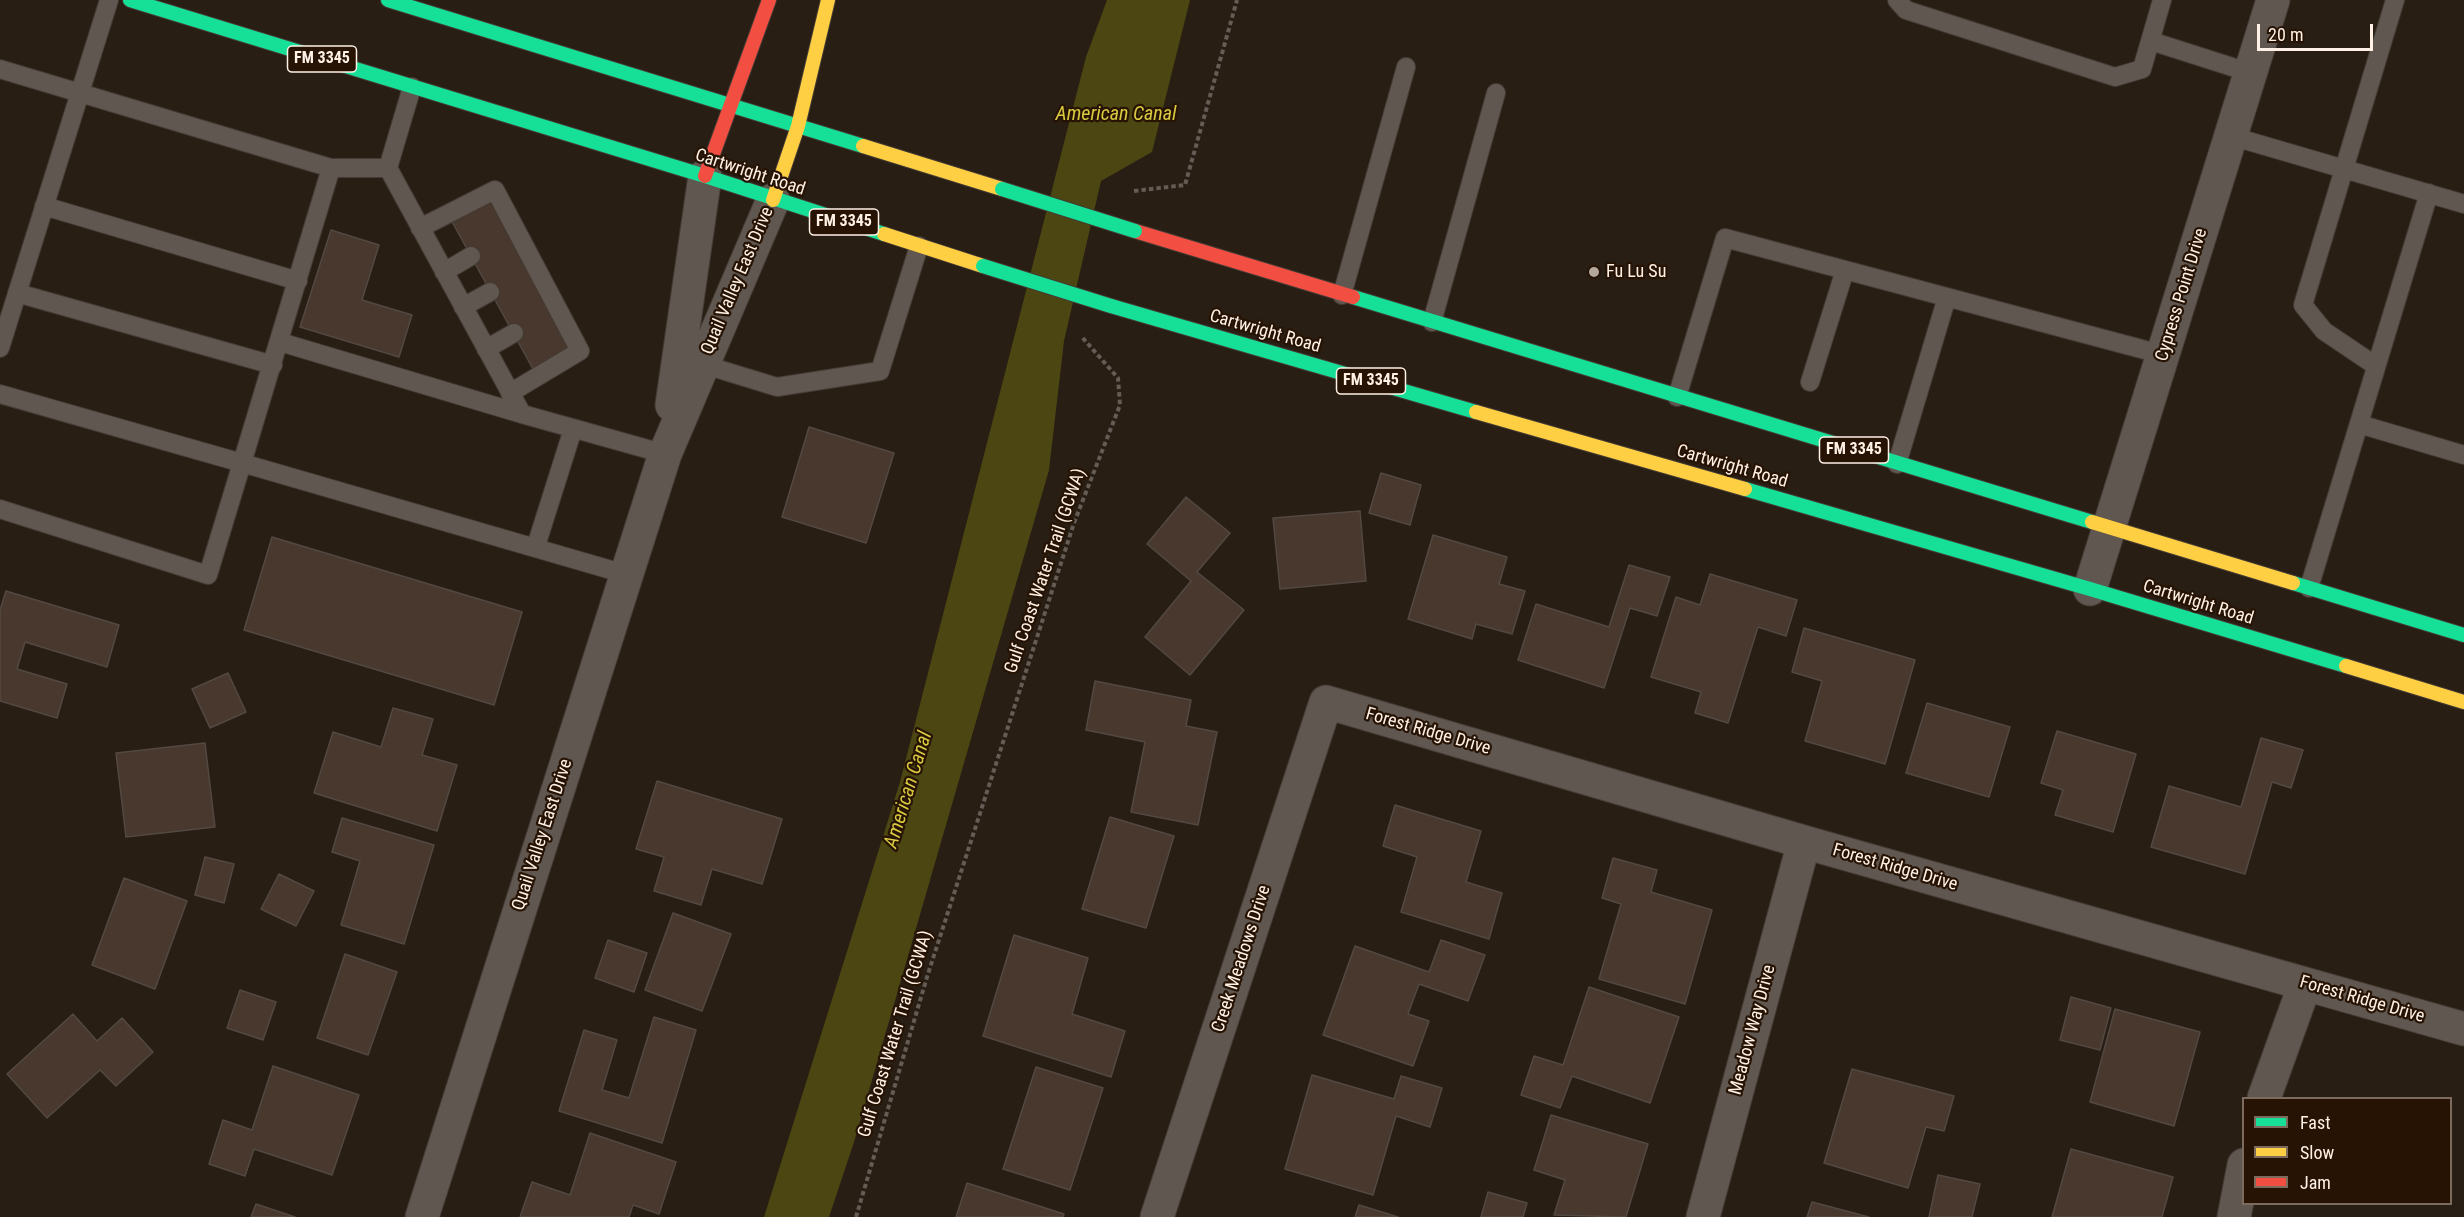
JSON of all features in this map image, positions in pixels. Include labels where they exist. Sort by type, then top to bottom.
[{"type":"main road","name":"Cartwright Road","points":[[130,0],[705,176],[773,200],[1111,306],[2090,589],[2464,702]]},
{"type":"main road","name":"FM 3345","points":[[388,0],[1342,295],[2464,635]]},
{"type":"main road","name":"Quail Valley East Drive","points":[[705,176],[769,0]]},
{"type":"main road","name":"Quail Valley East Drive","points":[[773,200],[798,126],[828,0]]},
{"type":"street","name":"Cypress Point Drive","points":[[2090,589],[2273,0]]},
{"type":"street","name":"Quail Valley East Drive","points":[[665,454],[705,176]]},
{"type":"street","name":"Quail Valley East Drive","points":[[422,1217],[665,454],[773,200]]},
{"type":"street","name":"Forest Ridge Drive","points":[[1326,702],[1804,842],[2464,1029]]},
{"type":"street","name":"Creek Meadows Drive","points":[[1157,1217],[1326,702]]},
{"type":"street","name":"Meadow Way Drive","points":[[1703,1217],[1804,842]]},
{"type":"street","points":[[2264,1097],[2305,984]]},
{"type":"street","points":[[2234,1217],[2242,1175]]},
{"type":"lane","points":[[0,348],[109,0]]},
{"type":"lane","points":[[1897,0],[1906,10],[2115,77],[2142,69],[2163,0]]},
{"type":"lane","points":[[2376,366],[2324,331],[2303,304],[2346,169],[2395,0]]},
{"type":"lane","points":[[2151,41],[2251,73]]},
{"type":"lane","points":[[1342,295],[1406,68]]},
{"type":"lane","points":[[0,69],[331,168],[388,168]]},
{"type":"lane","points":[[412,87],[388,168],[522,414]]},
{"type":"lane","points":[[1432,322],[1497,93]]},
{"type":"lane","points":[[2231,136],[2464,204]]},
{"type":"lane","points":[[0,509],[208,575],[331,168]]},
{"type":"lane","points":[[420,228],[495,190],[513,233],[580,351],[510,393]]},
{"type":"lane","points":[[2309,588],[2429,193]]},
{"type":"lane","points":[[44,206],[297,281]]},
{"type":"lane","points":[[1677,397],[1725,238],[2164,355]]},
{"type":"lane","points":[[702,364],[777,387],[880,371],[919,246]]},
{"type":"lane","points":[[444,272],[471,256]]},
{"type":"lane","points":[[1810,382],[1845,270]]},
{"type":"lane","points":[[464,307],[490,291]]},
{"type":"lane","points":[[18,292],[273,365]]},
{"type":"lane","points":[[1897,464],[1947,297]]},
{"type":"lane","points":[[486,349],[514,333]]},
{"type":"lane","points":[[280,342],[665,454]]},
{"type":"lane","points":[[0,394],[536,546],[625,574]]},
{"type":"lane","points":[[2359,424],[2464,454]]},
{"type":"lane","points":[[536,546],[573,429]]},
{"type":"path","points":[[1129,191],[1185,185],[1237,0]]},
{"type":"path","name":"Gulf Coast Water Trail (GCWA)","points":[[856,1217],[927,977],[1071,534],[1120,405],[1118,378],[1080,338],[1083,326]]},
{"type":"water","name":"American Canal","points":[[1107,0],[1190,0],[1152,152],[1101,181],[1064,341],[1049,470],[854,1142],[829,1217],[764,1217],[900,782],[1086,57]]},
{"type":"building","points":[[489,197],[571,347],[533,369],[450,218]]},
{"type":"building","points":[[331,230],[379,245],[362,300],[412,315],[399,357],[300,327]]},
{"type":"building","points":[[809,427],[894,453],[866,543],[782,517]]},
{"type":"building","points":[[1381,473],[1421,485],[1410,525],[1369,513]]},
{"type":"building","points":[[1186,497],[1230,533],[1197,572],[1244,610],[1190,675],[1145,637],[1191,581],[1147,544]]},
{"type":"building","points":[[1360,511],[1366,581],[1280,589],[1273,518]]},
{"type":"building","points":[[1433,535],[1507,557],[1499,584],[1525,591],[1512,634],[1476,624],[1472,639],[1408,619]]},
{"type":"building","points":[[272,537],[522,612],[494,705],[244,630]]},
{"type":"building","points":[[1629,565],[1670,577],[1657,616],[1630,608],[1604,688],[1518,660],[1536,604],[1609,627]]},
{"type":"building","points":[[1710,574],[1797,600],[1786,636],[1758,627],[1728,723],[1695,713],[1701,692],[1651,677],[1676,597],[1700,605]]},
{"type":"building","points":[[6,591],[119,625],[107,667],[25,642],[17,669],[67,684],[57,718],[0,701],[0,610]]},
{"type":"building","points":[[1804,628],[1915,660],[1885,764],[1805,741],[1822,681],[1792,672]]},
{"type":"building","points":[[228,673],[246,712],[210,728],[192,689]]},
{"type":"building","points":[[1095,681],[1191,700],[1186,726],[1217,732],[1198,825],[1131,812],[1145,742],[1086,730]]},
{"type":"building","points":[[1927,703],[2010,727],[1989,797],[1906,773]]},
{"type":"building","points":[[393,708],[433,719],[422,755],[457,765],[437,831],[314,793],[333,732],[381,747]]},
{"type":"building","points":[[2057,731],[2136,754],[2113,832],[2055,815],[2063,790],[2041,783]]},
{"type":"building","points":[[2261,738],[2303,750],[2291,788],[2272,782],[2245,874],[2151,847],[2169,786],[2241,807]]},
{"type":"building","points":[[205,743],[215,827],[126,837],[116,753]]},
{"type":"building","points":[[657,781],[782,819],[762,884],[712,869],[701,905],[654,891],[664,857],[636,849]]},
{"type":"building","points":[[1395,805],[1481,831],[1466,882],[1502,893],[1489,939],[1401,912],[1417,857],[1383,846]]},
{"type":"building","points":[[1110,817],[1174,836],[1146,928],[1082,909]]},
{"type":"building","points":[[342,818],[434,845],[404,944],[341,925],[360,861],[332,852]]},
{"type":"building","points":[[205,857],[234,864],[224,903],[195,895]]},
{"type":"building","points":[[1613,858],[1657,870],[1651,892],[1712,910],[1685,1004],[1599,979],[1621,904],[1602,898]]},
{"type":"building","points":[[279,874],[314,891],[296,926],[261,909]]},
{"type":"building","points":[[124,878],[187,901],[155,989],[92,965]]},
{"type":"building","points":[[673,913],[731,934],[702,1011],[645,990]]},
{"type":"building","points":[[1014,935],[1088,958],[1072,1014],[1125,1031],[1111,1077],[983,1036]]},
{"type":"building","points":[[608,940],[647,953],[634,992],[595,978]]},
{"type":"building","points":[[1441,940],[1485,955],[1468,1001],[1419,984],[1408,1014],[1429,1021],[1413,1066],[1323,1035],[1355,946],[1429,972]]},
{"type":"building","points":[[345,954],[397,972],[368,1055],[317,1038]]},
{"type":"building","points":[[1589,987],[1679,1017],[1650,1103],[1572,1076],[1560,1108],[1521,1095],[1534,1056],[1563,1065]]},
{"type":"building","points":[[240,990],[276,1002],[263,1040],[227,1028]]},
{"type":"building","points":[[2071,997],[2111,1008],[2100,1050],[2060,1040]]},
{"type":"building","points":[[2115,1009],[2200,1032],[2174,1126],[2090,1102]]},
{"type":"building","points":[[73,1014],[97,1041],[122,1018],[153,1052],[116,1086],[100,1070],[47,1118],[7,1074]]},
{"type":"building","points":[[654,1017],[696,1030],[662,1143],[559,1111],[584,1030],[617,1040],[602,1090],[629,1098]]},
{"type":"building","points":[[273,1066],[359,1095],[332,1175],[254,1149],[245,1176],[209,1164],[223,1120],[252,1130]]},
{"type":"building","points":[[1036,1067],[1103,1088],[1070,1190],[1003,1169]]},
{"type":"building","points":[[1852,1069],[1954,1096],[1944,1131],[1926,1127],[1908,1188],[1824,1163]]},
{"type":"building","points":[[1312,1075],[1394,1099],[1401,1076],[1442,1088],[1430,1127],[1396,1116],[1373,1195],[1285,1169]]},
{"type":"building","points":[[1551,1115],[1648,1144],[1626,1217],[1554,1215],[1565,1180],[1534,1170]]},
{"type":"building","points":[[590,1133],[676,1162],[659,1214],[633,1205],[629,1217],[520,1217],[532,1182],[570,1195]]},
{"type":"building","points":[[2071,1149],[2173,1177],[2162,1217],[2052,1217]]},
{"type":"building","points":[[1938,1175],[1980,1184],[1972,1217],[1929,1217]]},
{"type":"building","points":[[967,1183],[1064,1214],[1063,1217],[956,1217]]},
{"type":"building","points":[[1488,1192],[1527,1203],[1523,1217],[1481,1217]]},
{"type":"building","points":[[1812,1202],[1869,1217],[1807,1217]]},
{"type":"building","points":[[256,1204],[295,1217],[251,1217]]},
{"type":"building","points":[[1359,1205],[1398,1217],[1355,1217]]},
{"type":"traffic: fast","points":[[130,0],[705,176],[884,234]]},
{"type":"traffic: fast","points":[[388,0],[863,146]]},
{"type":"traffic: fast","points":[[1002,189],[1135,231]]},
{"type":"traffic: fast","points":[[983,266],[1111,306]]},
{"type":"traffic: fast","points":[[1353,297],[2092,522]]},
{"type":"traffic: fast","points":[[1111,306],[1476,412]]},
{"type":"traffic: fast","points":[[1745,489],[2346,666]]},
{"type":"traffic: fast","points":[[2293,583],[2464,635]]},
{"type":"traffic: slow","points":[[773,200],[798,126],[828,0]]},
{"type":"traffic: slow","points":[[863,146],[1002,189]]},
{"type":"traffic: slow","points":[[884,234],[983,266]]},
{"type":"traffic: slow","points":[[1476,412],[1745,489]]},
{"type":"traffic: slow","points":[[2092,522],[2293,583]]},
{"type":"traffic: slow","points":[[2346,666],[2464,702]]},
{"type":"traffic: jam","points":[[705,176],[769,0]]},
{"type":"traffic: jam","points":[[1135,231],[1353,297]]},
{"type":"place","name":"Fu Lu Su","points":[[1594,272]]}]
